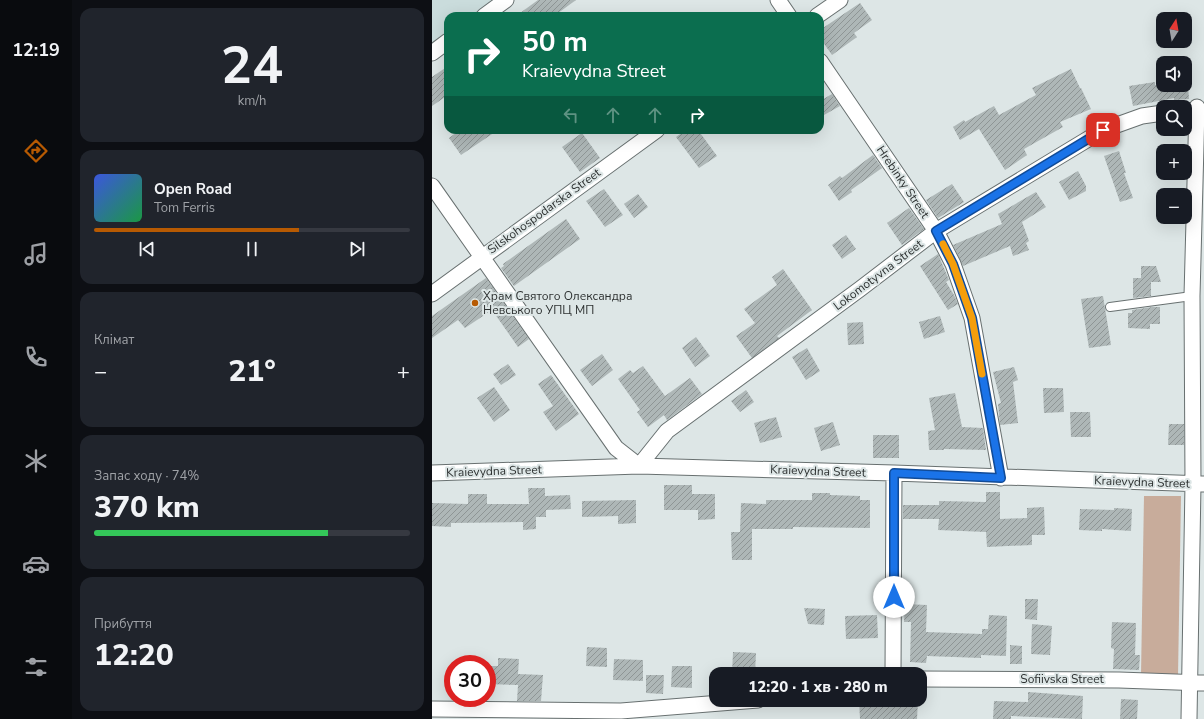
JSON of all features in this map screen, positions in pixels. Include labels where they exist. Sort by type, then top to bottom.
[{"type":"street","points":[[490,12],[506,0]]},
{"type":"street","points":[[778,0],[786,12]]},
{"type":"street","points":[[823,12],[840,0]]},
{"type":"street","points":[[432,52],[444,44]]},
{"type":"street","name":"Hrebinky Street","points":[[824,67],[936,231],[953,264],[972,318],[1001,478]]},
{"type":"street","points":[[1189,719],[1197,683],[1198,323],[1192,296],[1195,108]]},
{"type":"street","name":"Lokomotyvna Street","points":[[639,466],[667,431],[936,231],[1103,130],[1142,116],[1156,114]]},
{"type":"street","name":"Silskohospodarska Street","points":[[432,294],[482,256],[651,134]]},
{"type":"street","points":[[432,186],[616,448],[639,466]]},
{"type":"street","name":"Kraievydna Street","points":[[432,474],[639,466],[894,473],[1198,484]]},
{"type":"street","points":[[893,667],[894,473]]},
{"type":"street","name":"Sofiivska Street","points":[[927,679],[1119,680],[1197,683]]},
{"type":"street","points":[[432,708],[621,715],[709,705]]},
{"type":"lane","points":[[1110,307],[1192,296]]},
{"type":"shaded area","points":[[432,0],[493,0],[476,12],[444,12],[444,35],[432,44]]},
{"type":"shaded area","points":[[1144,496],[1181,496],[1178,676],[1141,675]]},
{"type":"building","points":[[538,0],[576,0],[560,12],[522,12]]},
{"type":"building","points":[[860,3],[872,20],[854,33],[857,37],[832,55],[824,44],[824,27]]},
{"type":"building","points":[[444,69],[444,98],[432,106],[432,77]]},
{"type":"building","points":[[1071,69],[1091,109],[1060,122],[1063,127],[1024,149],[1027,155],[1005,170],[979,129],[960,140],[953,127],[964,120],[965,122],[994,106],[999,115],[1036,95],[1032,88]]},
{"type":"building","points":[[1155,82],[1156,92],[1188,92],[1189,99],[1174,100],[1174,98],[1156,100],[1156,102],[1133,106],[1129,86]]},
{"type":"building","points":[[832,94],[840,106],[824,115],[824,99]]},
{"type":"building","points":[[454,134],[492,134],[461,155],[449,138]]},
{"type":"building","points":[[583,134],[600,158],[580,172],[562,147]]},
{"type":"building","points":[[680,134],[701,134],[717,156],[699,168],[676,137]]},
{"type":"building","points":[[1119,151],[1126,173],[1124,173],[1133,198],[1120,202],[1104,156]]},
{"type":"building","points":[[873,155],[882,168],[851,190],[852,192],[839,201],[828,185],[840,176],[842,178]]},
{"type":"building","points":[[1078,171],[1086,186],[1086,191],[1069,200],[1059,182]]},
{"type":"building","points":[[952,184],[964,202],[938,218],[926,200]]},
{"type":"building","points":[[604,189],[623,215],[605,227],[586,201]]},
{"type":"building","points":[[1036,192],[1046,207],[1022,222],[1029,241],[1026,243],[1029,250],[1013,256],[1010,246],[963,266],[953,245],[1002,224],[998,214]]},
{"type":"building","points":[[638,194],[648,207],[634,218],[624,204]]},
{"type":"building","points":[[909,208],[924,229],[902,245],[887,223]]},
{"type":"building","points":[[566,219],[580,239],[514,286],[501,268],[504,266],[503,264]]},
{"type":"building","points":[[846,235],[856,249],[842,259],[832,245]]},
{"type":"building","points":[[938,254],[949,280],[946,282],[958,304],[948,310],[920,266]]},
{"type":"building","points":[[1141,266],[1156,266],[1161,282],[1151,282],[1151,296],[1133,298],[1133,278],[1141,278]]},
{"type":"building","points":[[783,269],[812,310],[777,336],[779,338],[752,358],[736,336],[755,323],[744,309],[777,285],[772,277]]},
{"type":"building","points":[[486,278],[529,339],[518,347],[492,310],[465,328],[458,320],[432,338],[432,316]]},
{"type":"building","points":[[1103,296],[1111,345],[1089,348],[1081,299]]},
{"type":"building","points":[[1160,307],[1160,324],[1150,324],[1150,329],[1128,328],[1128,313],[1132,313],[1132,310]]},
{"type":"building","points":[[940,316],[945,332],[924,339],[919,322]]},
{"type":"building","points":[[863,322],[864,344],[848,345],[847,323]]},
{"type":"building","points":[[696,337],[710,356],[695,367],[682,348]]},
{"type":"building","points":[[807,348],[820,371],[806,380],[792,357]]},
{"type":"building","points":[[602,354],[613,370],[592,386],[580,370]]},
{"type":"building","points":[[508,364],[516,375],[501,385],[493,374]]},
{"type":"building","points":[[643,366],[665,396],[690,378],[702,394],[667,420],[664,415],[648,427],[637,412],[640,410],[618,379],[630,370],[633,373]]},
{"type":"building","points":[[1014,367],[1018,380],[1013,382],[1018,423],[1000,425],[998,404],[1001,403],[993,372]]},
{"type":"building","points":[[551,375],[579,414],[556,431],[543,412],[553,406],[538,384]]},
{"type":"building","points":[[494,387],[510,410],[494,422],[477,398]]},
{"type":"building","points":[[1043,388],[1063,388],[1064,412],[1044,413]]},
{"type":"building","points":[[746,390],[754,402],[740,412],[731,401]]},
{"type":"building","points":[[955,393],[962,427],[983,428],[986,450],[929,450],[928,431],[935,430],[929,398]]},
{"type":"building","points":[[1070,412],[1090,412],[1091,437],[1071,437]]},
{"type":"building","points":[[776,417],[782,437],[760,443],[754,423]]},
{"type":"building","points":[[833,422],[840,445],[821,451],[814,428]]},
{"type":"building","points":[[1169,424],[1184,424],[1184,445],[1168,445]]},
{"type":"building","points":[[873,435],[899,435],[899,458],[873,458]]},
{"type":"building","points":[[664,485],[692,485],[692,494],[715,494],[715,519],[698,520],[698,510],[664,510]]},
{"type":"building","points":[[528,488],[545,488],[545,496],[570,495],[571,509],[546,510],[546,517],[536,517],[536,529],[523,530],[523,522],[451,523],[451,527],[432,526],[432,503],[468,504],[468,494],[487,494],[487,504],[529,504]]},
{"type":"building","points":[[986,492],[1000,492],[1000,519],[1027,518],[1027,508],[1044,507],[1045,535],[1032,535],[1032,545],[987,547],[986,532],[938,530],[939,519],[903,519],[903,505],[939,505],[939,501],[986,502]]},
{"type":"building","points":[[812,493],[860,496],[860,500],[870,500],[870,528],[793,527],[793,529],[752,529],[752,560],[732,560],[731,532],[740,532],[741,503],[766,504],[766,500],[812,500]]},
{"type":"building","points":[[636,500],[636,523],[618,524],[618,516],[582,517],[582,501]]},
{"type":"building","points":[[1114,508],[1132,509],[1131,531],[1102,529],[1102,531],[1079,530],[1080,509],[1114,510]]},
{"type":"building","points":[[1025,599],[1038,599],[1037,620],[1025,619]]},
{"type":"building","points":[[905,604],[927,605],[926,632],[982,634],[982,629],[988,629],[989,615],[1007,616],[1006,656],[981,655],[981,658],[927,656],[926,663],[910,662],[911,622],[904,622]]},
{"type":"building","points":[[804,608],[825,609],[824,625],[808,624]]},
{"type":"building","points":[[877,615],[878,638],[846,639],[845,616]]},
{"type":"building","points":[[1112,622],[1136,623],[1135,655],[1140,655],[1139,670],[1113,669],[1114,649],[1111,648]]},
{"type":"building","points":[[1032,624],[1052,626],[1050,655],[1031,654]]},
{"type":"building","points":[[1010,645],[1022,646],[1022,664],[1010,664]]},
{"type":"building","points":[[587,647],[607,648],[607,667],[586,666]]},
{"type":"building","points":[[733,652],[756,653],[755,667],[732,667]]},
{"type":"building","points":[[498,658],[519,659],[518,674],[543,675],[541,701],[517,701],[518,685],[496,684],[496,666],[498,666]]},
{"type":"building","points":[[614,659],[643,660],[643,681],[613,680]]},
{"type":"building","points":[[672,666],[692,666],[692,688],[671,687]]},
{"type":"building","points":[[646,675],[664,675],[663,694],[646,693]]},
{"type":"building","points":[[1028,692],[1083,696],[1082,719],[1011,716],[1011,719],[993,719],[994,701],[1028,702]]},
{"type":"building","points":[[1121,699],[1138,700],[1137,719],[1120,719]]},
{"type":"building","points":[[859,707],[918,707],[917,719],[860,719]]},
{"type":"slow traffic","points":[[943,244],[953,264],[972,318],[982,374]]},
{"type":"place","name":"Храм Святого Олександра Невського УПЦ МП","points":[[475,303]]},
{"type":"route","points":[[894,597],[894,473],[1001,478],[972,318],[953,264],[936,231],[1103,130]]}]
